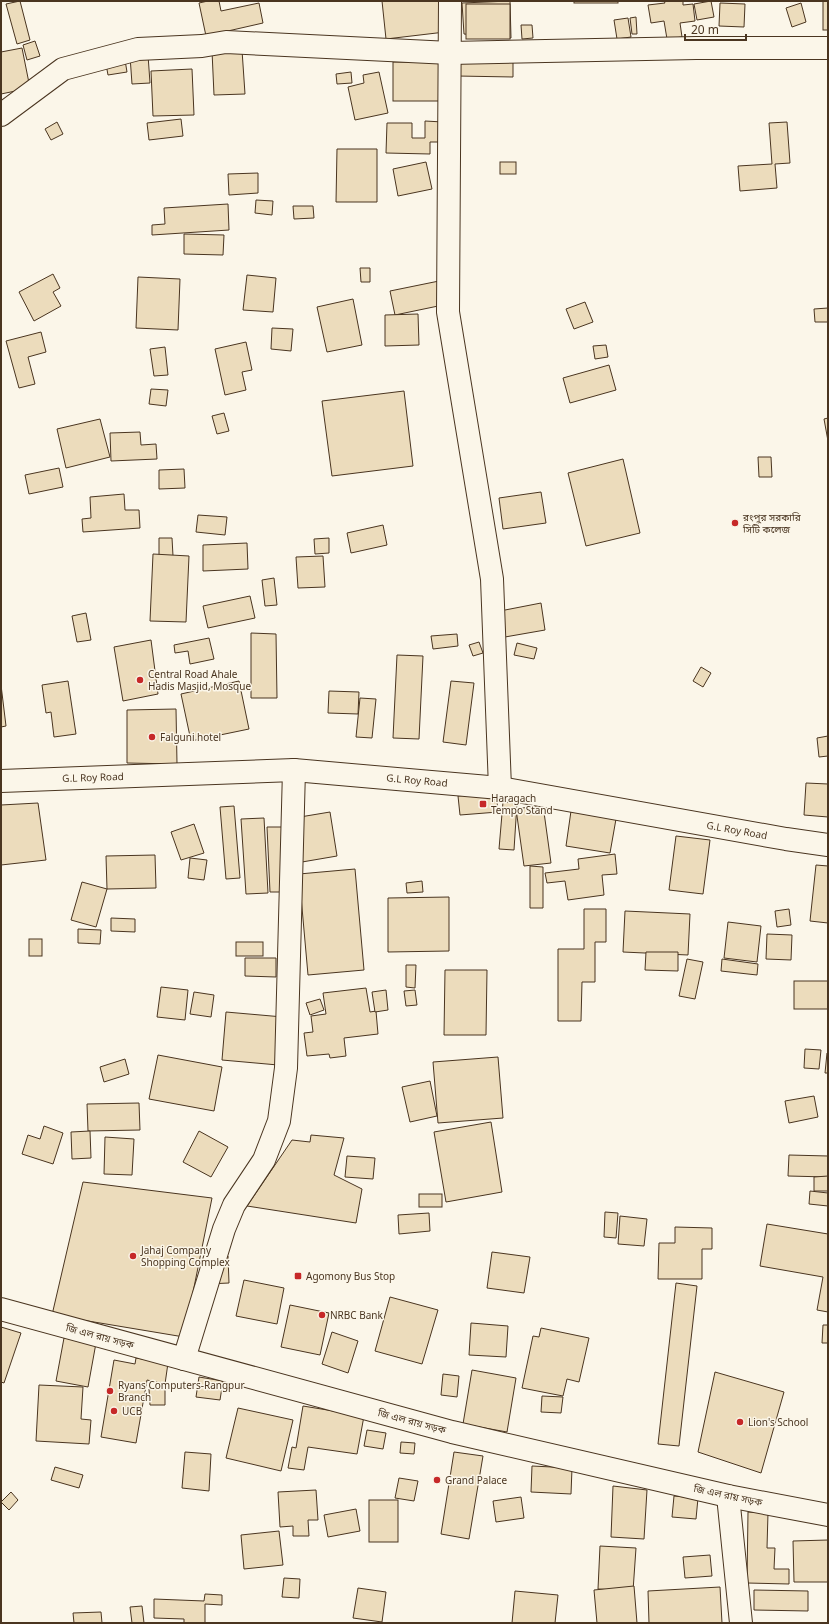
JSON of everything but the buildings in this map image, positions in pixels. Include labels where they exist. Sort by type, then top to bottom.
[{"type":"street","points":[[450,1],[448,312],[492,579],[500,788]]},
{"type":"street","points":[[1,115],[63,69],[138,49],[202,46],[226,42],[450,53],[688,48],[828,48]]},
{"type":"street","points":[[184,1359],[224,1229],[234,1205],[264,1160],[279,1121],[286,1068],[294,770]]},
{"type":"street","name":"G.L Roy Road","points":[[1,781],[294,770],[500,788],[778,838],[828,844]]},
{"type":"street","name":"জি এল রায় সড়ক","points":[[1,1309],[452,1432],[728,1496],[828,1515]]},
{"type":"street","points":[[728,1496],[741,1623]]},
{"type":"place","name":"রংপুর সরকারি সিটি কলেজ","points":[[735,523]]},
{"type":"place","name":"Central Road Ahale Hadis Masjid, Mosque","points":[[140,680]]},
{"type":"place","name":"Falguni hotel","points":[[152,737]]},
{"type":"place","name":"Haragach Tempo Stand","points":[[483,804]]},
{"type":"place","name":"Jahaj Company Shopping Complex","points":[[133,1256]]},
{"type":"place","name":"Agomony Bus Stop","points":[[298,1276]]},
{"type":"place","name":"NRBC Bank","points":[[322,1315]]},
{"type":"place","name":"Ryans Computers-Rangpur Branch","points":[[110,1391]]},
{"type":"place","name":"UCB","points":[[114,1411]]},
{"type":"place","name":"Lion's School","points":[[740,1422]]},
{"type":"place","name":"Grand Palace","points":[[437,1480]]}]
